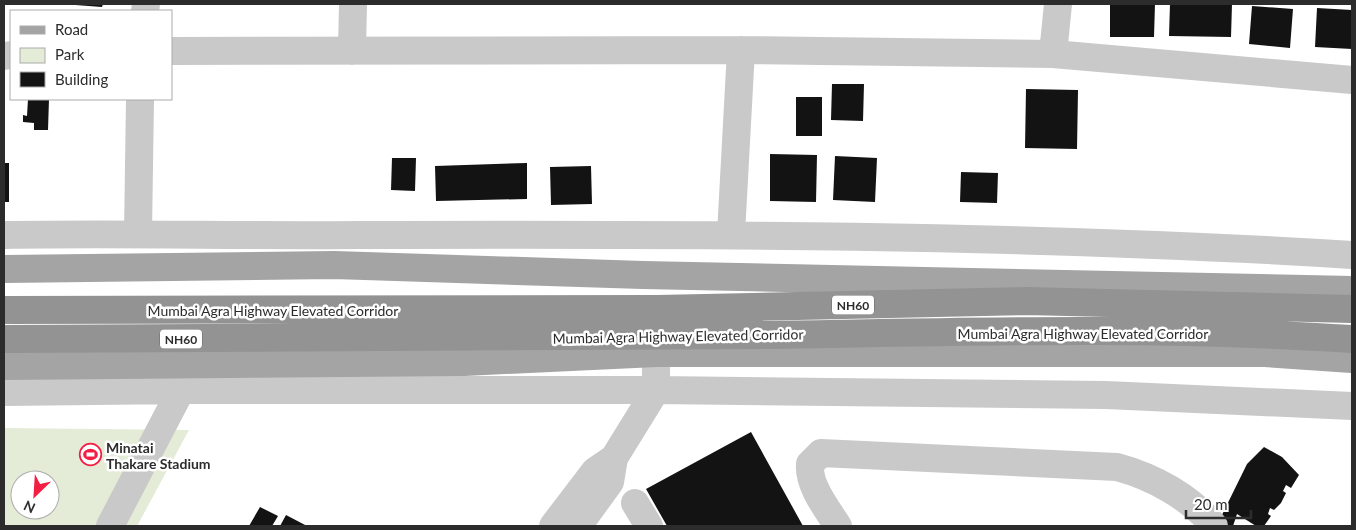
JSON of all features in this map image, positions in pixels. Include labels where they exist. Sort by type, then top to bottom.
[{"type":"highway","name":"Mumbai Agra Highway Elevated Corridor","points":[[4,310],[667,308],[1026,301],[1352,309]]},
{"type":"highway","name":"Mumbai Agra Highway Elevated Corridor","points":[[4,339],[358,339],[1046,331],[1274,334],[1352,339]]},
{"type":"main road","points":[[4,269],[334,265],[652,276],[1352,290]]},
{"type":"main road","points":[[4,366],[464,362],[656,353],[1264,353],[1352,359]]},
{"type":"street","points":[[352,51],[353,4]]},
{"type":"street","points":[[1053,54],[1058,4]]},
{"type":"street","points":[[731,234],[741,50]]},
{"type":"street","points":[[172,51],[741,50],[1053,54],[1352,80]]},
{"type":"street","points":[[138,233],[140,100]]},
{"type":"street","points":[[4,235],[138,233],[229,236],[731,234],[967,239],[1268,250],[1352,256]]},
{"type":"street","points":[[578,526],[610,482],[614,458],[656,390],[656,353]]},
{"type":"street","points":[[110,526],[181,390]]},
{"type":"street","points":[[4,392],[656,390],[1106,395],[1352,406]]},
{"type":"street","points":[[838,526],[813,481],[809,470],[810,464],[821,454],[1117,468],[1156,481],[1187,502],[1214,526]]},
{"type":"street","points":[[554,526],[594,471],[614,458]]},
{"type":"street","points":[[634,503],[649,526]]},
{"type":"green space","name":"Minatai Thakare Stadium","points":[[4,428],[189,430],[137,526],[4,526]]},
{"type":"building","points":[[62,4],[103,4],[102,7]]},
{"type":"building","points":[[1110,4],[1155,4],[1154,37],[1110,37]]},
{"type":"building","points":[[1170,4],[1232,4],[1231,37],[1169,36]]},
{"type":"building","points":[[1252,6],[1293,9],[1290,48],[1249,44]]},
{"type":"building","points":[[1317,8],[1352,10],[1352,49],[1315,47]]},
{"type":"building","points":[[832,84],[864,84],[863,121],[831,120]]},
{"type":"building","points":[[1026,89],[1078,90],[1077,149],[1025,148]]},
{"type":"building","points":[[796,97],[822,97],[822,136],[796,136]]},
{"type":"building","points":[[28,100],[49,100],[48,130],[34,130],[34,123],[23,122],[23,115],[27,116]]},
{"type":"building","points":[[770,154],[817,155],[816,202],[770,201]]},
{"type":"building","points":[[835,156],[877,158],[875,202],[833,200]]},
{"type":"building","points":[[392,158],[416,158],[415,191],[391,190]]},
{"type":"building","points":[[4,163],[9,163],[9,202],[4,202]]},
{"type":"building","points":[[527,163],[527,199],[436,201],[435,166]]},
{"type":"building","points":[[591,166],[592,204],[551,205],[550,167]]},
{"type":"building","points":[[961,172],[998,173],[997,203],[960,202]]},
{"type":"building","points":[[751,432],[803,526],[667,526],[646,489]]},
{"type":"building","points":[[1264,447],[1282,457],[1299,475],[1291,488],[1286,485],[1283,491],[1286,493],[1281,503],[1274,510],[1270,508],[1268,514],[1271,516],[1264,526],[1256,526],[1237,514],[1233,526],[1218,523],[1247,464]]},
{"type":"building","points":[[260,507],[278,516],[272,526],[249,526]]},
{"type":"building","points":[[286,515],[307,526],[280,526]]},
{"type":"place","name":"Minatai Thakare Stadium","points":[[90,455]]}]
